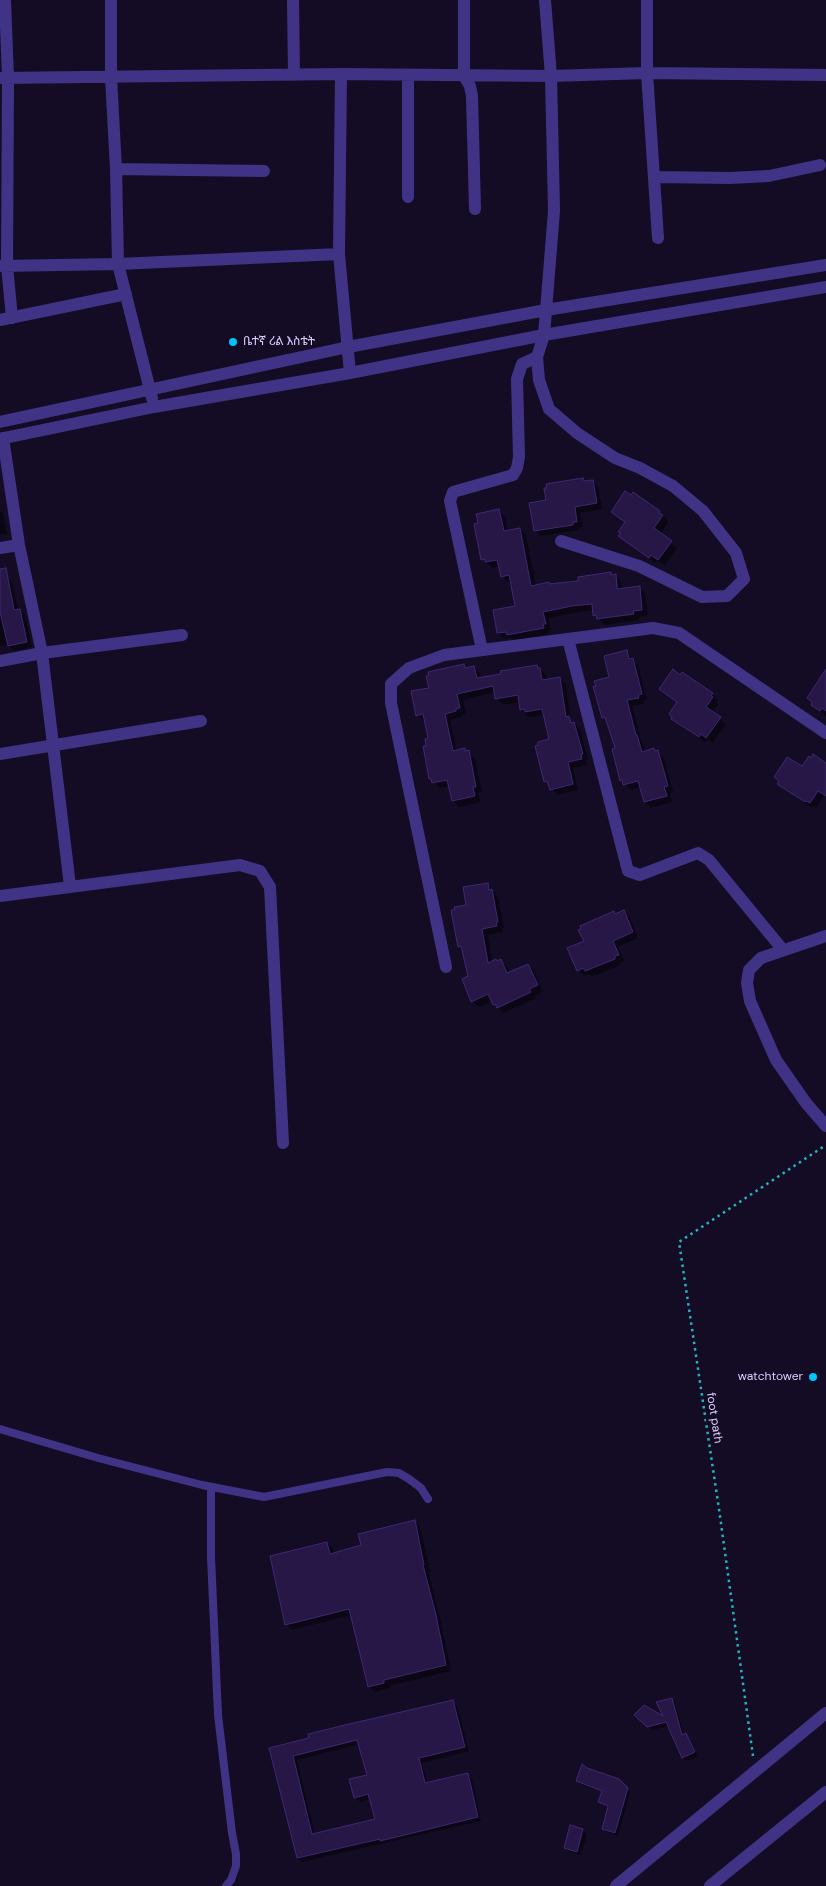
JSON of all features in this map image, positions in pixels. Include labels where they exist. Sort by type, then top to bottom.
[{"type":"street","points":[[5,0],[4,266],[6,319],[126,294]]},
{"type":"street","points":[[111,0],[111,77],[116,169],[118,264],[154,407]]},
{"type":"street","points":[[293,0],[294,74]]},
{"type":"street","points":[[464,0],[464,76],[470,86],[472,96],[475,210]]},
{"type":"street","points":[[545,0],[550,76],[554,211],[544,334],[537,357],[539,380],[549,410],[615,458],[640,468],[673,486],[702,511],[736,553],[744,580],[727,596],[702,597],[639,566],[561,541]]},
{"type":"street","points":[[647,0],[647,73],[658,238]]},
{"type":"street","points":[[4,78],[294,74],[464,76],[647,73],[826,75]]},
{"type":"street","points":[[341,74],[339,254],[350,373]]},
{"type":"street","points":[[408,75],[408,197]]},
{"type":"street","points":[[654,177],[730,178],[769,176],[820,165]]},
{"type":"street","points":[[116,169],[264,171]]},
{"type":"street","points":[[4,266],[118,264],[339,254]]},
{"type":"street","points":[[0,422],[348,348],[546,310],[826,264]]},
{"type":"street","points":[[70,886],[42,653],[20,545],[2,439],[154,407],[350,373],[544,334],[826,288]]},
{"type":"street","points":[[482,650],[450,500],[453,492],[513,474],[517,468],[519,457],[516,379],[522,364],[537,357]]},
{"type":"street","points":[[0,548],[20,545]]},
{"type":"street","points":[[446,967],[391,703],[391,684],[409,668],[444,655],[653,628],[679,633],[826,734]]},
{"type":"street","points":[[0,661],[42,653],[182,635]]},
{"type":"street","points":[[568,639],[628,871],[640,875],[698,853],[709,860],[783,950]]},
{"type":"street","points":[[0,754],[201,721]]},
{"type":"street","points":[[0,896],[240,866],[260,871],[270,887],[283,1143]]},
{"type":"street","points":[[826,936],[761,958],[749,970],[747,983],[750,1001],[776,1060],[806,1103],[826,1126]]},
{"type":"street","points":[[616,1886],[826,1713]]},
{"type":"street","points":[[710,1886],[826,1792]]},
{"type":"lane","points":[[0,1429],[98,1458],[212,1487],[264,1497],[387,1472],[399,1473],[409,1479],[420,1488],[428,1500]]},
{"type":"lane","points":[[212,1487],[211,1557],[218,1715],[236,1854],[236,1866],[231,1880],[226,1886]]},
{"type":"path","name":"foot path","points":[[755,1771],[719,1509],[678,1242],[826,1145]]},
{"type":"building","points":[[583,478],[584,481],[593,480],[597,503],[575,507],[577,522],[573,522],[573,525],[534,531],[529,503],[546,500],[544,488],[547,488],[546,484]]},
{"type":"building","points":[[625,491],[631,495],[633,492],[663,515],[654,528],[672,541],[658,560],[651,555],[649,558],[618,536],[621,533],[618,532],[625,522],[611,512]]},
{"type":"building","points":[[499,509],[504,531],[520,528],[531,586],[549,582],[549,584],[578,581],[578,577],[611,572],[611,575],[616,574],[617,589],[640,586],[642,610],[633,611],[634,614],[597,619],[596,615],[593,616],[592,604],[572,606],[543,612],[546,624],[543,624],[544,628],[507,635],[506,632],[497,633],[493,610],[515,606],[509,575],[501,577],[497,560],[485,562],[485,559],[481,560],[474,524],[478,523],[476,514]]},
{"type":"building","points":[[6,568],[14,610],[20,609],[27,642],[8,646],[0,612],[0,569]]},
{"type":"building","points":[[627,650],[629,659],[633,658],[642,694],[638,695],[639,698],[627,700],[636,735],[642,752],[654,748],[655,751],[658,750],[668,786],[664,787],[667,796],[644,802],[638,781],[623,785],[622,780],[620,781],[612,749],[615,748],[605,717],[602,718],[593,686],[596,686],[594,681],[609,677],[604,656]]},
{"type":"building","points":[[464,664],[465,668],[474,666],[477,678],[501,674],[500,671],[537,665],[540,668],[542,680],[560,677],[566,717],[569,716],[571,723],[574,722],[583,754],[581,754],[582,759],[568,762],[573,784],[550,790],[547,781],[544,782],[535,746],[538,745],[538,742],[549,739],[542,709],[525,712],[524,709],[520,710],[518,695],[495,699],[493,686],[457,694],[460,708],[445,714],[453,751],[465,748],[465,751],[469,750],[476,787],[473,787],[475,796],[452,801],[447,780],[432,783],[431,779],[429,779],[423,746],[426,746],[425,739],[428,738],[423,714],[416,716],[411,691],[429,688],[426,676],[429,675],[428,672]]},
{"type":"building","points":[[673,669],[680,675],[682,672],[713,693],[711,696],[713,697],[706,707],[721,717],[706,738],[701,734],[699,737],[671,719],[672,717],[669,714],[677,702],[659,689]]},
{"type":"building","points":[[826,669],[826,711],[822,708],[820,711],[811,705],[812,702],[807,698]]},
{"type":"building","points":[[813,754],[826,763],[826,796],[818,791],[810,803],[805,802],[777,784],[779,781],[774,777],[787,757],[802,766],[809,756],[811,758]]},
{"type":"building","points":[[488,883],[489,890],[492,889],[498,922],[496,922],[497,926],[482,929],[488,963],[501,959],[507,973],[528,964],[538,985],[529,989],[531,992],[497,1008],[495,1004],[493,1005],[488,994],[471,1002],[462,979],[468,976],[461,946],[458,947],[451,910],[455,910],[454,907],[466,905],[463,887]]},
{"type":"building","points":[[624,910],[633,932],[613,941],[619,955],[615,956],[615,959],[585,971],[583,968],[577,971],[567,948],[584,941],[578,930],[581,929],[580,926],[614,911],[615,914]]},
{"type":"building","points":[[415,1520],[423,1565],[446,1665],[384,1680],[384,1683],[368,1687],[349,1609],[285,1625],[270,1556],[327,1542],[330,1554],[361,1545],[358,1534]]},
{"type":"building","points":[[672,1698],[682,1735],[686,1733],[695,1752],[682,1758],[666,1722],[647,1727],[634,1715],[644,1705],[663,1716],[656,1702]]},
{"type":"building","points":[[453,1700],[465,1747],[419,1758],[425,1783],[468,1773],[478,1817],[380,1841],[380,1839],[297,1858],[269,1748],[309,1738],[308,1734]],"holes":[[[357,1740],[367,1775],[349,1779],[354,1798],[368,1794],[375,1819],[312,1834],[293,1756]]]},
{"type":"building","points":[[582,1764],[587,1768],[619,1779],[628,1788],[615,1833],[602,1829],[608,1806],[598,1802],[602,1791],[576,1781]]},
{"type":"building","points":[[570,1825],[583,1829],[577,1852],[564,1848]]},
{"type":"place","name":"ቤተኛ ሪል እስቴት","points":[[233,342]]},
{"type":"place","name":"watchtower","points":[[813,1377]]}]
